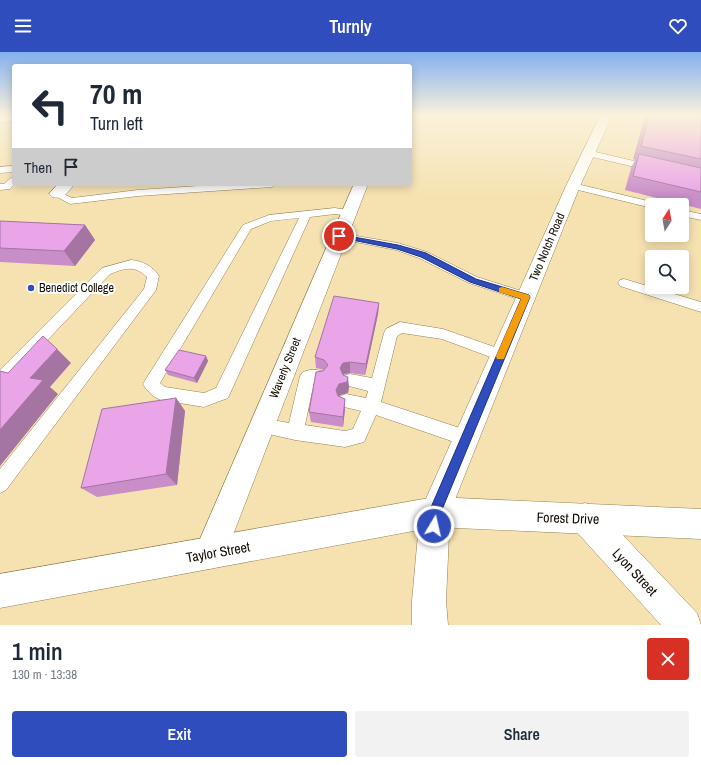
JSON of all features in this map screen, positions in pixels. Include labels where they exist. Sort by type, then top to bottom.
[{"type":"main road","name":"Two Notch Road","points":[[430,625],[429,602],[435,512],[592,143]]},
{"type":"main road","name":"Waverly Street","points":[[210,553],[359,186]]},
{"type":"main road","name":"Taylor Street","points":[[0,592],[435,512]]},
{"type":"main road","name":"Forest Drive","points":[[435,512],[701,524]]},
{"type":"main road","name":"Lyon Street","points":[[585,518],[685,625]]},
{"type":"lane","points":[[587,153],[662,171]]},
{"type":"lane","points":[[0,170],[12,169]]},
{"type":"lane","points":[[0,187],[7,187],[12,182]]},
{"type":"lane","points":[[62,189],[70,201],[245,186]]},
{"type":"lane","points":[[573,186],[645,203]]},
{"type":"lane","points":[[306,215],[222,393],[204,400],[161,393],[151,384],[247,226],[269,218],[335,211],[349,213]]},
{"type":"lane","points":[[689,214],[701,217]]},
{"type":"lane","points":[[339,236],[398,247],[423,255],[473,280],[526,297]]},
{"type":"lane","points":[[0,380],[106,271],[123,264],[137,263],[148,269],[153,276],[150,290],[0,484]]},
{"type":"lane","points":[[624,283],[701,307]]},
{"type":"lane","points":[[262,426],[345,439],[358,436],[372,406],[391,333],[400,327],[443,334],[501,355]]},
{"type":"lane","points":[[284,372],[313,376],[308,397],[295,432]]},
{"type":"lane","points":[[350,380],[377,386]]},
{"type":"lane","points":[[346,401],[372,406],[466,438]]},
{"type":"building","points":[[642,143],[701,143],[701,159],[641,146]]},
{"type":"building","points":[[639,154],[701,168],[701,192],[633,176]]},
{"type":"building","points":[[0,221],[85,225],[64,251],[0,248]]},
{"type":"building","points":[[334,296],[379,303],[366,364],[350,362],[343,363],[340,368],[343,375],[348,377],[347,382],[339,384],[336,390],[338,396],[345,399],[343,417],[309,412],[316,372],[323,371],[328,365],[324,360],[315,357]]},
{"type":"building","points":[[43,336],[57,349],[30,378],[43,380],[0,430],[0,371],[8,373]]},
{"type":"building","points":[[179,350],[206,356],[194,378],[165,370]]},
{"type":"building","points":[[176,398],[166,474],[81,488],[102,409]]},
{"type":"slow traffic","points":[[501,356],[526,297],[502,290]]},
{"type":"place","name":"Benedict College","points":[[31,288]]},
{"type":"route","points":[[339,236],[398,247],[423,255],[473,280],[526,297],[435,512],[434,526]]}]
